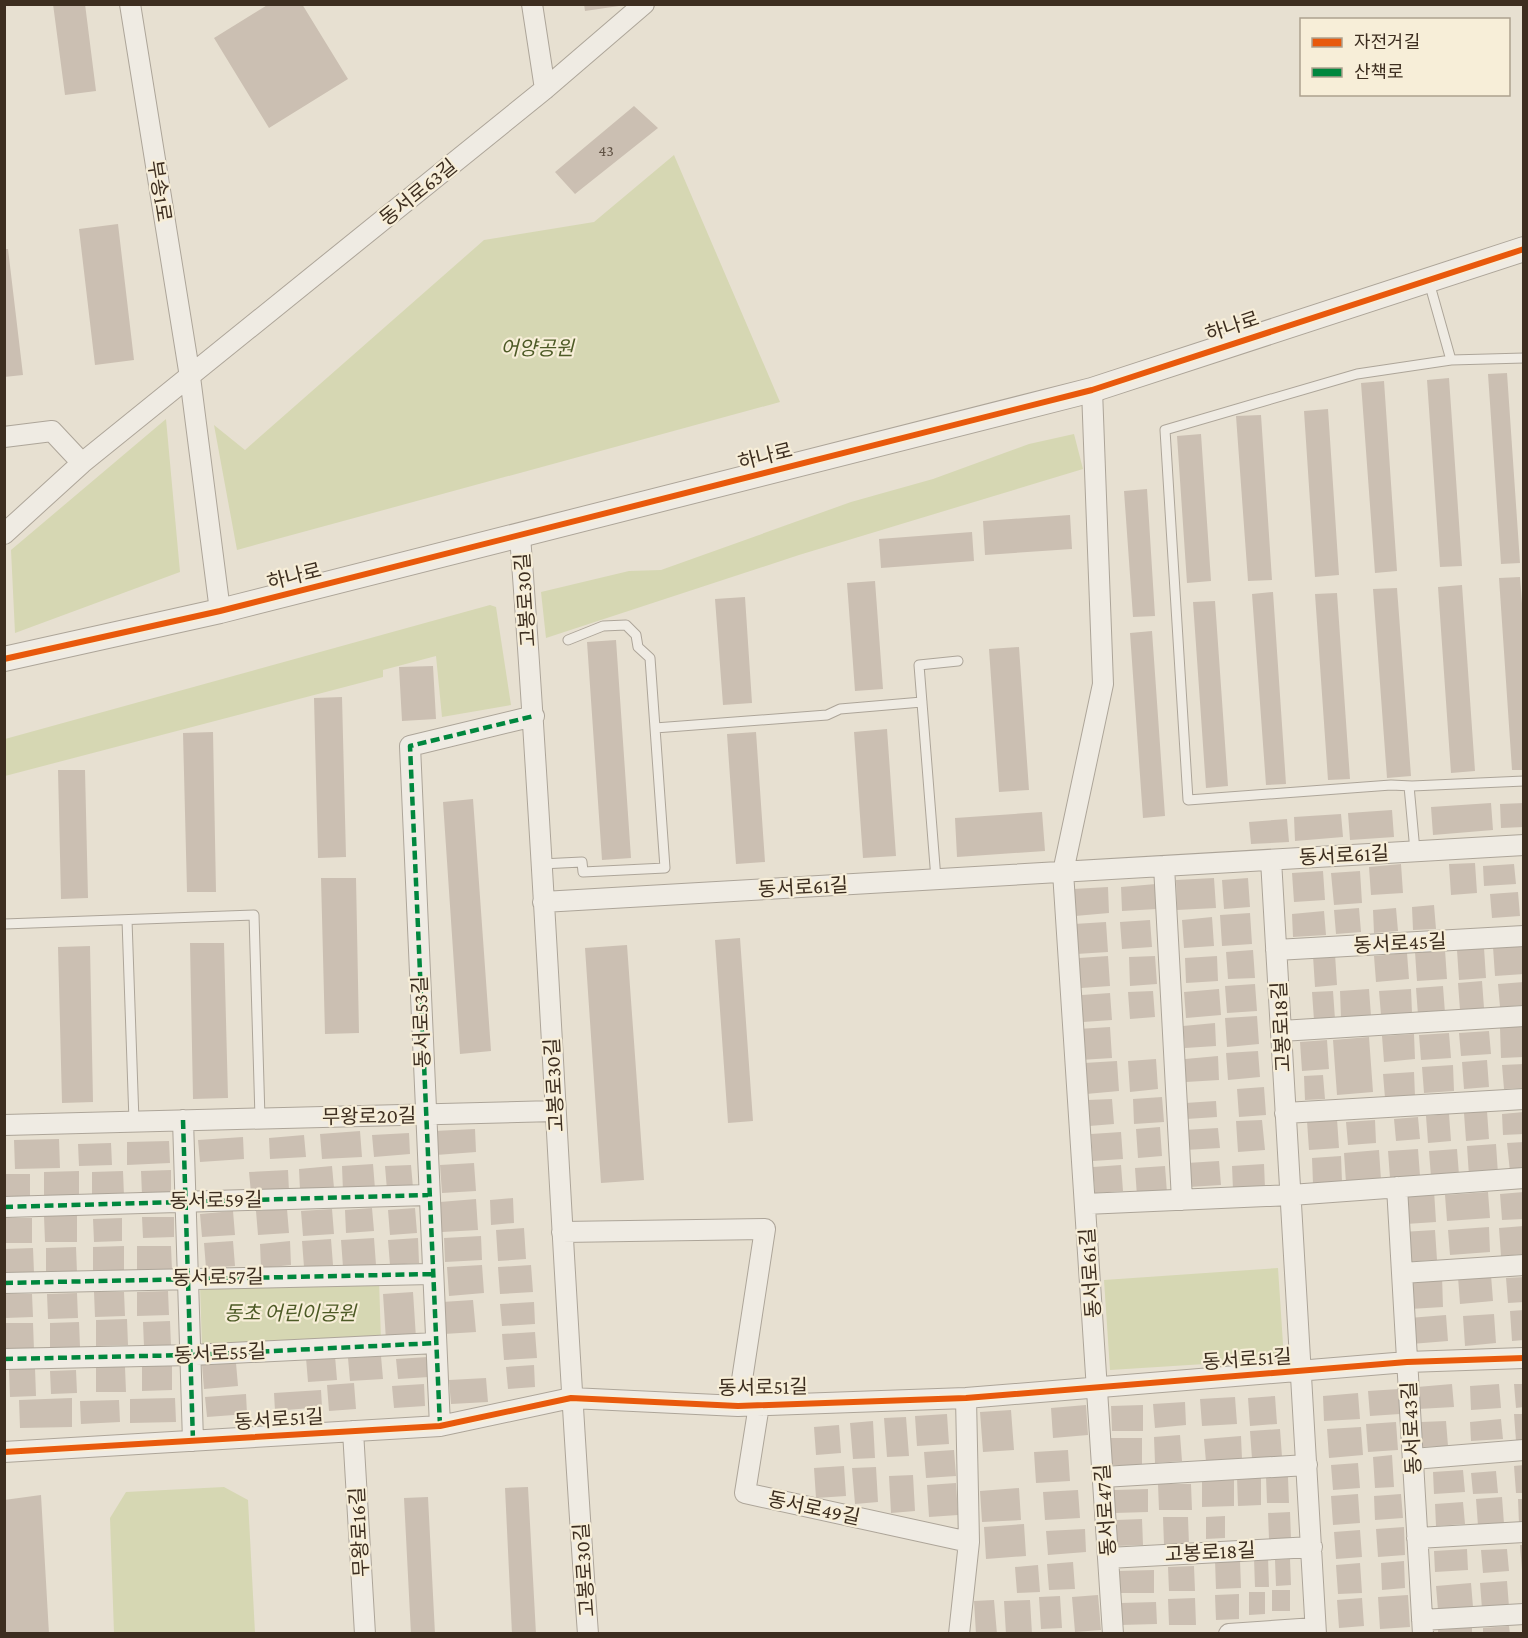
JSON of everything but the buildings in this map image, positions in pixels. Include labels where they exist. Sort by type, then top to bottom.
[{"type":"street","name":"부송1로","points":[[130,4],[190,377],[220,611]]},
{"type":"street","points":[[532,4],[545,89]]},
{"type":"street","name":"동서로63길","points":[[190,377],[545,89],[644,4]]},
{"type":"street","name":"하나로","points":[[4,658],[220,611],[1092,390],[1524,249]]},
{"type":"street","points":[[4,534],[82,463],[190,377]]},
{"type":"street","points":[[1064,872],[1103,684],[1092,390]]},
{"type":"street","points":[[4,437],[52,431],[82,463]]},
{"type":"street","name":"고봉로30길","points":[[520,536],[534,716],[571,1398],[588,1634]]},
{"type":"street","name":"동서로53길","points":[[440,1426],[424,1114],[410,746],[534,716]]},
{"type":"street","name":"동서로61길","points":[[543,902],[1524,845]]},
{"type":"street","name":"고봉로18길","points":[[1229,1634],[1316,1631],[1271,860]]},
{"type":"street","points":[[1164,866],[1182,1200]]},
{"type":"street","name":"동서로61길","points":[[1064,872],[1097,1386]]},
{"type":"street","name":"동서로45길","points":[[1276,950],[1524,936]]},
{"type":"street","points":[[1281,1031],[1524,1016]]},
{"type":"street","points":[[1285,1113],[1524,1099]]},
{"type":"street","name":"무왕로20길","points":[[4,1125],[555,1111]]},
{"type":"street","points":[[183,1120],[193,1441]]},
{"type":"street","points":[[1085,1204],[1291,1195],[1524,1178]]},
{"type":"street","name":"동서로43길","points":[[1397,1187],[1422,1627]]},
{"type":"street","name":"동서로59길","points":[[4,1207],[186,1200],[428,1195]]},
{"type":"street","name":"동서로51길","points":[[562,1232],[765,1229],[738,1406]]},
{"type":"street","points":[[1402,1274],[1524,1265]]},
{"type":"street","name":"동서로57길","points":[[4,1283],[188,1277],[432,1274]]},
{"type":"street","name":"동서로55길","points":[[4,1359],[191,1355],[436,1343]]},
{"type":"street","name":"동서로51길","points":[[4,1452],[440,1426],[571,1398],[738,1406],[966,1398],[1407,1362],[1524,1358]]},
{"type":"street","name":"동서로47길","points":[[1097,1386],[1113,1634]]},
{"type":"street","points":[[959,1634],[969,1542],[966,1398]]},
{"type":"street","name":"동서로49길","points":[[759,1405],[745,1493],[969,1542]]},
{"type":"street","name":"무왕로16길","points":[[353,1431],[365,1634]]},
{"type":"street","points":[[1413,1459],[1524,1450]]},
{"type":"street","points":[[1103,1477],[1307,1465]]},
{"type":"street","points":[[1417,1538],[1524,1532]]},
{"type":"street","name":"고봉로18길","points":[[1108,1558],[1312,1547]]},
{"type":"street","points":[[1422,1627],[1524,1614]]},
{"type":"lane","points":[[1429,279],[1450,360]]},
{"type":"lane","points":[[1524,358],[1450,360],[1357,374],[1165,430],[1188,800],[1391,785],[1524,781]]},
{"type":"lane","points":[[541,864],[582,862],[583,872],[665,868],[650,658],[638,647],[632,628],[626,625],[603,626],[568,640]]},
{"type":"lane","points":[[936,879],[918,665],[958,661]]},
{"type":"lane","points":[[655,728],[827,716],[840,709],[922,702]]},
{"type":"lane","points":[[1409,786],[1414,851]]},
{"type":"lane","points":[[4,924],[254,915],[260,1118]]},
{"type":"lane","points":[[127,920],[134,1122]]},
{"type":"green space","name":"어양공원","points":[[674,155],[780,402],[237,550],[214,425],[245,450],[484,240],[594,222]]},
{"type":"green space","points":[[166,419],[180,572],[15,633],[11,550]]},
{"type":"green space","points":[[1074,434],[1083,469],[799,555],[546,638],[541,592],[629,571],[661,570],[851,502],[933,479],[1029,444]]},
{"type":"green space","points":[[490,605],[496,607],[511,705],[442,717],[436,656],[383,670],[383,677],[5,776],[5,739]]},
{"type":"green space","points":[[1278,1268],[1284,1359],[1110,1370],[1104,1280]]},
{"type":"green space","name":"동초 어린이공원","points":[[379,1280],[381,1341],[202,1346],[200,1285]]},
{"type":"green space","points":[[224,1487],[248,1500],[255,1633],[114,1633],[110,1518],[126,1492]]},
{"type":"marked path","points":[[440,1426],[410,746],[534,716]]},
{"type":"marked path","points":[[183,1120],[193,1441]]},
{"type":"marked path","points":[[4,1207],[428,1195]]},
{"type":"marked path","points":[[4,1283],[432,1274]]},
{"type":"marked path","points":[[4,1359],[191,1355],[436,1343]]},
{"type":"cycle path","points":[[4,659],[220,611],[1092,390],[1524,249]]},
{"type":"cycle path","points":[[4,1452],[440,1426],[571,1398],[738,1406],[966,1398],[1407,1362],[1524,1358]]}]
